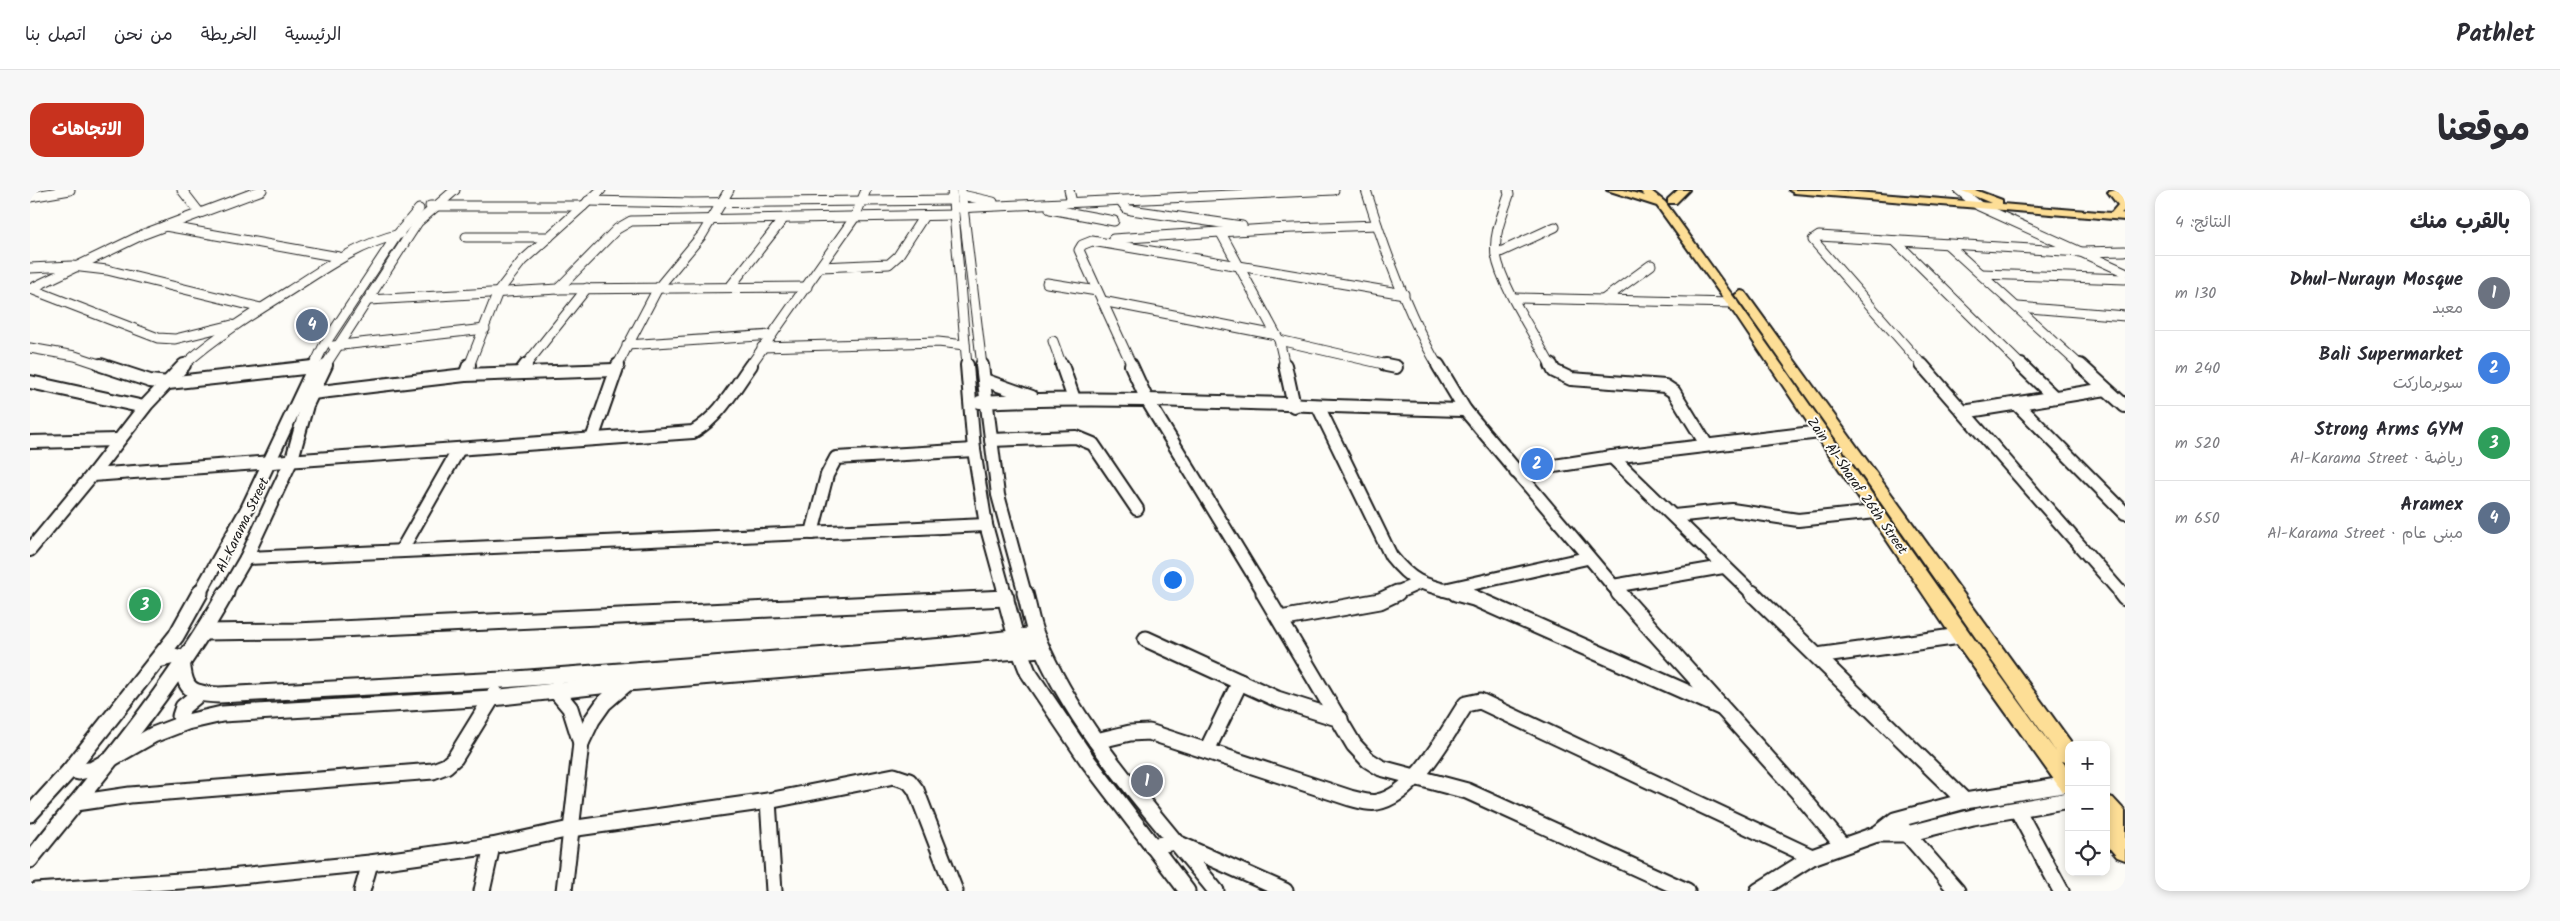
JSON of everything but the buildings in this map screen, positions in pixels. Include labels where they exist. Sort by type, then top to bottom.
[{"type":"main road","points":[[1612,190],[1665,198],[1684,190]]},
{"type":"main road","name":"Zain Al-Sharaf 26th Street","points":[[1644,190],[1665,198],[1742,308],[2065,750]]},
{"type":"main road","points":[[1794,190],[2028,210],[2122,214]]},
{"type":"main road","points":[[1833,190],[1935,198],[1982,205],[2002,203],[2122,214]]},
{"type":"main road","points":[[1935,198],[1958,190]]},
{"type":"main road","points":[[1964,190],[2002,203]]},
{"type":"main road","points":[[2113,191],[2124,206],[2122,214]]},
{"type":"main road","points":[[2113,191],[2125,192]]},
{"type":"main road","points":[[2113,191],[2125,196]]},
{"type":"main road","name":"Zain Al-Sharaf 26th Street","points":[[1665,198],[1742,308],[1820,432],[1960,636],[2065,780]]},
{"type":"main road","points":[[2019,223],[2018,215],[2028,210]]},
{"type":"main road","points":[[2110,809],[2125,826]]},
{"type":"main road","points":[[2108,831],[2125,851]]},
{"type":"street","points":[[30,197],[70,190]]},
{"type":"street","points":[[182,190],[199,212]]},
{"type":"street","points":[[30,289],[72,266],[165,226],[262,190]]},
{"type":"street","name":"Al-Karama Street","points":[[30,860],[111,759],[204,632],[246,558],[292,459],[312,393],[339,345],[410,232],[442,190]]},
{"type":"street","name":"Al-Karama Street","points":[[30,814],[70,770],[176,636],[271,461],[323,347],[396,235],[428,206],[455,190]]},
{"type":"street","points":[[465,375],[485,329],[498,292],[522,261],[601,190]]},
{"type":"street","points":[[592,439],[614,370],[658,288],[692,248],[729,190]]},
{"type":"street","points":[[92,475],[292,459],[693,432],[707,424],[718,412],[855,217],[866,190]]},
{"type":"street","points":[[558,289],[617,228],[626,223],[640,220],[924,216],[958,203],[992,204],[1070,194],[1208,190]]},
{"type":"street","points":[[428,206],[585,203],[862,202],[1033,205],[1334,190]]},
{"type":"street","points":[[1366,190],[1377,225],[1404,294],[1433,357],[1465,410],[1588,558],[1842,845]]},
{"type":"street","points":[[1508,190],[1510,195],[1498,227],[1496,254],[1514,298],[1554,371],[1560,375],[1586,382],[1666,386],[1674,392],[1706,444]]},
{"type":"street","points":[[1958,190],[1982,205],[2125,272]]},
{"type":"street","points":[[1964,190],[1982,205]]},
{"type":"street","points":[[1120,200],[1126,209],[1131,210],[1266,229]]},
{"type":"street","points":[[958,203],[992,204]]},
{"type":"street","points":[[958,203],[963,329],[974,450],[986,525],[1018,645],[1028,672],[1054,711],[1152,846],[1188,891]]},
{"type":"street","points":[[958,203],[984,380],[998,495],[1036,635],[1042,649],[1096,742],[1175,842],[1210,890]]},
{"type":"street","points":[[1033,205],[1114,221]]},
{"type":"street","points":[[821,267],[889,264],[898,256],[924,216]]},
{"type":"street","points":[[730,288],[784,218]]},
{"type":"street","points":[[1377,225],[1266,229],[1092,241],[1082,245],[1079,250],[1147,400],[1354,745],[1368,760],[1381,768],[1416,776],[1467,792],[1687,891]]},
{"type":"street","points":[[165,226],[339,257]]},
{"type":"street","points":[[1496,254],[1555,226]]},
{"type":"street","points":[[30,550],[92,475],[144,407],[168,384],[183,366],[239,323],[339,257],[368,244],[410,232]]},
{"type":"street","points":[[1221,232],[1277,338],[1294,406]]},
{"type":"street","points":[[2125,251],[2081,252],[1819,236],[1813,240],[2125,598]]},
{"type":"street","points":[[466,237],[549,237]]},
{"type":"street","points":[[1092,241],[1404,294]]},
{"type":"street","points":[[1895,241],[2054,397]]},
{"type":"street","points":[[1947,244],[2125,406]]},
{"type":"street","points":[[1603,300],[1651,265]]},
{"type":"street","points":[[30,268],[72,266],[107,270],[262,308]]},
{"type":"street","points":[[1981,274],[2125,279]]},
{"type":"street","points":[[1047,283],[1396,367]]},
{"type":"street","points":[[369,300],[587,288],[807,287]]},
{"type":"street","points":[[520,373],[542,342],[587,288]]},
{"type":"street","points":[[30,289],[158,338],[182,337],[239,323]]},
{"type":"street","points":[[1514,298],[1603,300],[1742,308]]},
{"type":"street","points":[[2018,307],[2125,316]]},
{"type":"street","points":[[323,347],[485,329]]},
{"type":"street","points":[[938,342],[963,329]]},
{"type":"street","points":[[627,345],[772,335]]},
{"type":"street","points":[[1053,341],[1074,399]]},
{"type":"street","points":[[762,348],[938,342],[965,345]]},
{"type":"street","points":[[30,348],[91,360],[150,381],[168,384],[313,367]]},
{"type":"street","points":[[312,393],[465,375],[614,370]]},
{"type":"street","points":[[984,380],[1037,398]]},
{"type":"street","points":[[30,382],[144,407]]},
{"type":"street","points":[[1963,412],[2106,389]]},
{"type":"street","points":[[969,403],[1037,398],[1465,410]]},
{"type":"street","points":[[2017,404],[2125,512]]},
{"type":"street","points":[[1318,406],[1391,556],[1404,574],[1419,583],[1474,598],[1724,710]]},
{"type":"street","points":[[1516,472],[1706,444],[1820,432]]},
{"type":"street","points":[[991,440],[1076,437],[1088,440],[1137,509]]},
{"type":"street","points":[[30,442],[118,440]]},
{"type":"street","points":[[401,550],[459,448]]},
{"type":"street","points":[[812,533],[827,474],[836,458],[974,450]]},
{"type":"street","points":[[1612,457],[1965,801]]},
{"type":"street","points":[[1674,516],[1732,510],[1798,520],[1876,512]]},
{"type":"street","points":[[246,558],[401,550],[561,546],[986,525]]},
{"type":"street","points":[[30,532],[45,531]]},
{"type":"street","points":[[1444,590],[1588,558]]},
{"type":"street","points":[[1613,586],[1723,567]]},
{"type":"street","points":[[1280,620],[1380,601],[1419,583]]},
{"type":"street","points":[[204,632],[296,631],[1006,598]]},
{"type":"street","points":[[70,770],[77,772],[89,771],[147,737],[184,722],[222,714],[492,698],[555,690],[1018,645],[1036,635]]},
{"type":"street","points":[[1816,656],[1960,636]]},
{"type":"street","points":[[1146,639],[1277,699],[1340,719]]},
{"type":"street","points":[[158,660],[178,656],[183,661],[182,671],[185,683],[200,693],[219,695],[502,680],[945,646],[1018,645],[1042,649]]},
{"type":"street","points":[[76,803],[130,796],[433,771],[446,766],[454,758],[502,680]]},
{"type":"street","points":[[1207,750],[1240,682]]},
{"type":"street","points":[[564,891],[581,743],[592,720],[604,703],[627,683]]},
{"type":"street","points":[[555,690],[567,699],[573,712],[581,743]]},
{"type":"street","points":[[184,722],[180,716],[183,707],[200,693]]},
{"type":"street","points":[[1096,742],[1130,733],[1148,732],[1360,801],[1375,802],[1386,800],[1416,776],[1466,704],[1480,701],[1812,857]]},
{"type":"street","points":[[36,891],[206,885],[492,846],[570,829],[768,801],[894,776],[909,781],[916,790],[955,891]]},
{"type":"street","points":[[1877,834],[1895,820],[1965,801],[2065,784]]},
{"type":"street","points":[[768,801],[774,891]]},
{"type":"street","points":[[1758,891],[1812,857],[1877,834],[1908,834],[1973,817],[2018,811],[2065,801]]},
{"type":"street","points":[[2018,811],[2061,891]]},
{"type":"street","points":[[1895,820],[1957,891]]},
{"type":"street","points":[[1152,846],[1175,842],[1285,891]]},
{"type":"street","points":[[482,891],[492,846]]},
{"type":"street","points":[[362,891],[370,863]]},
{"type":"place","name":"Aramex","points":[[312,325]]},
{"type":"place","name":"Bali Supermarket","points":[[1537,464]]},
{"type":"place","name":"Strong Arms GYM","points":[[145,605]]},
{"type":"place","name":"Dhul-Nurayn Mosque","points":[[1147,781]]}]
